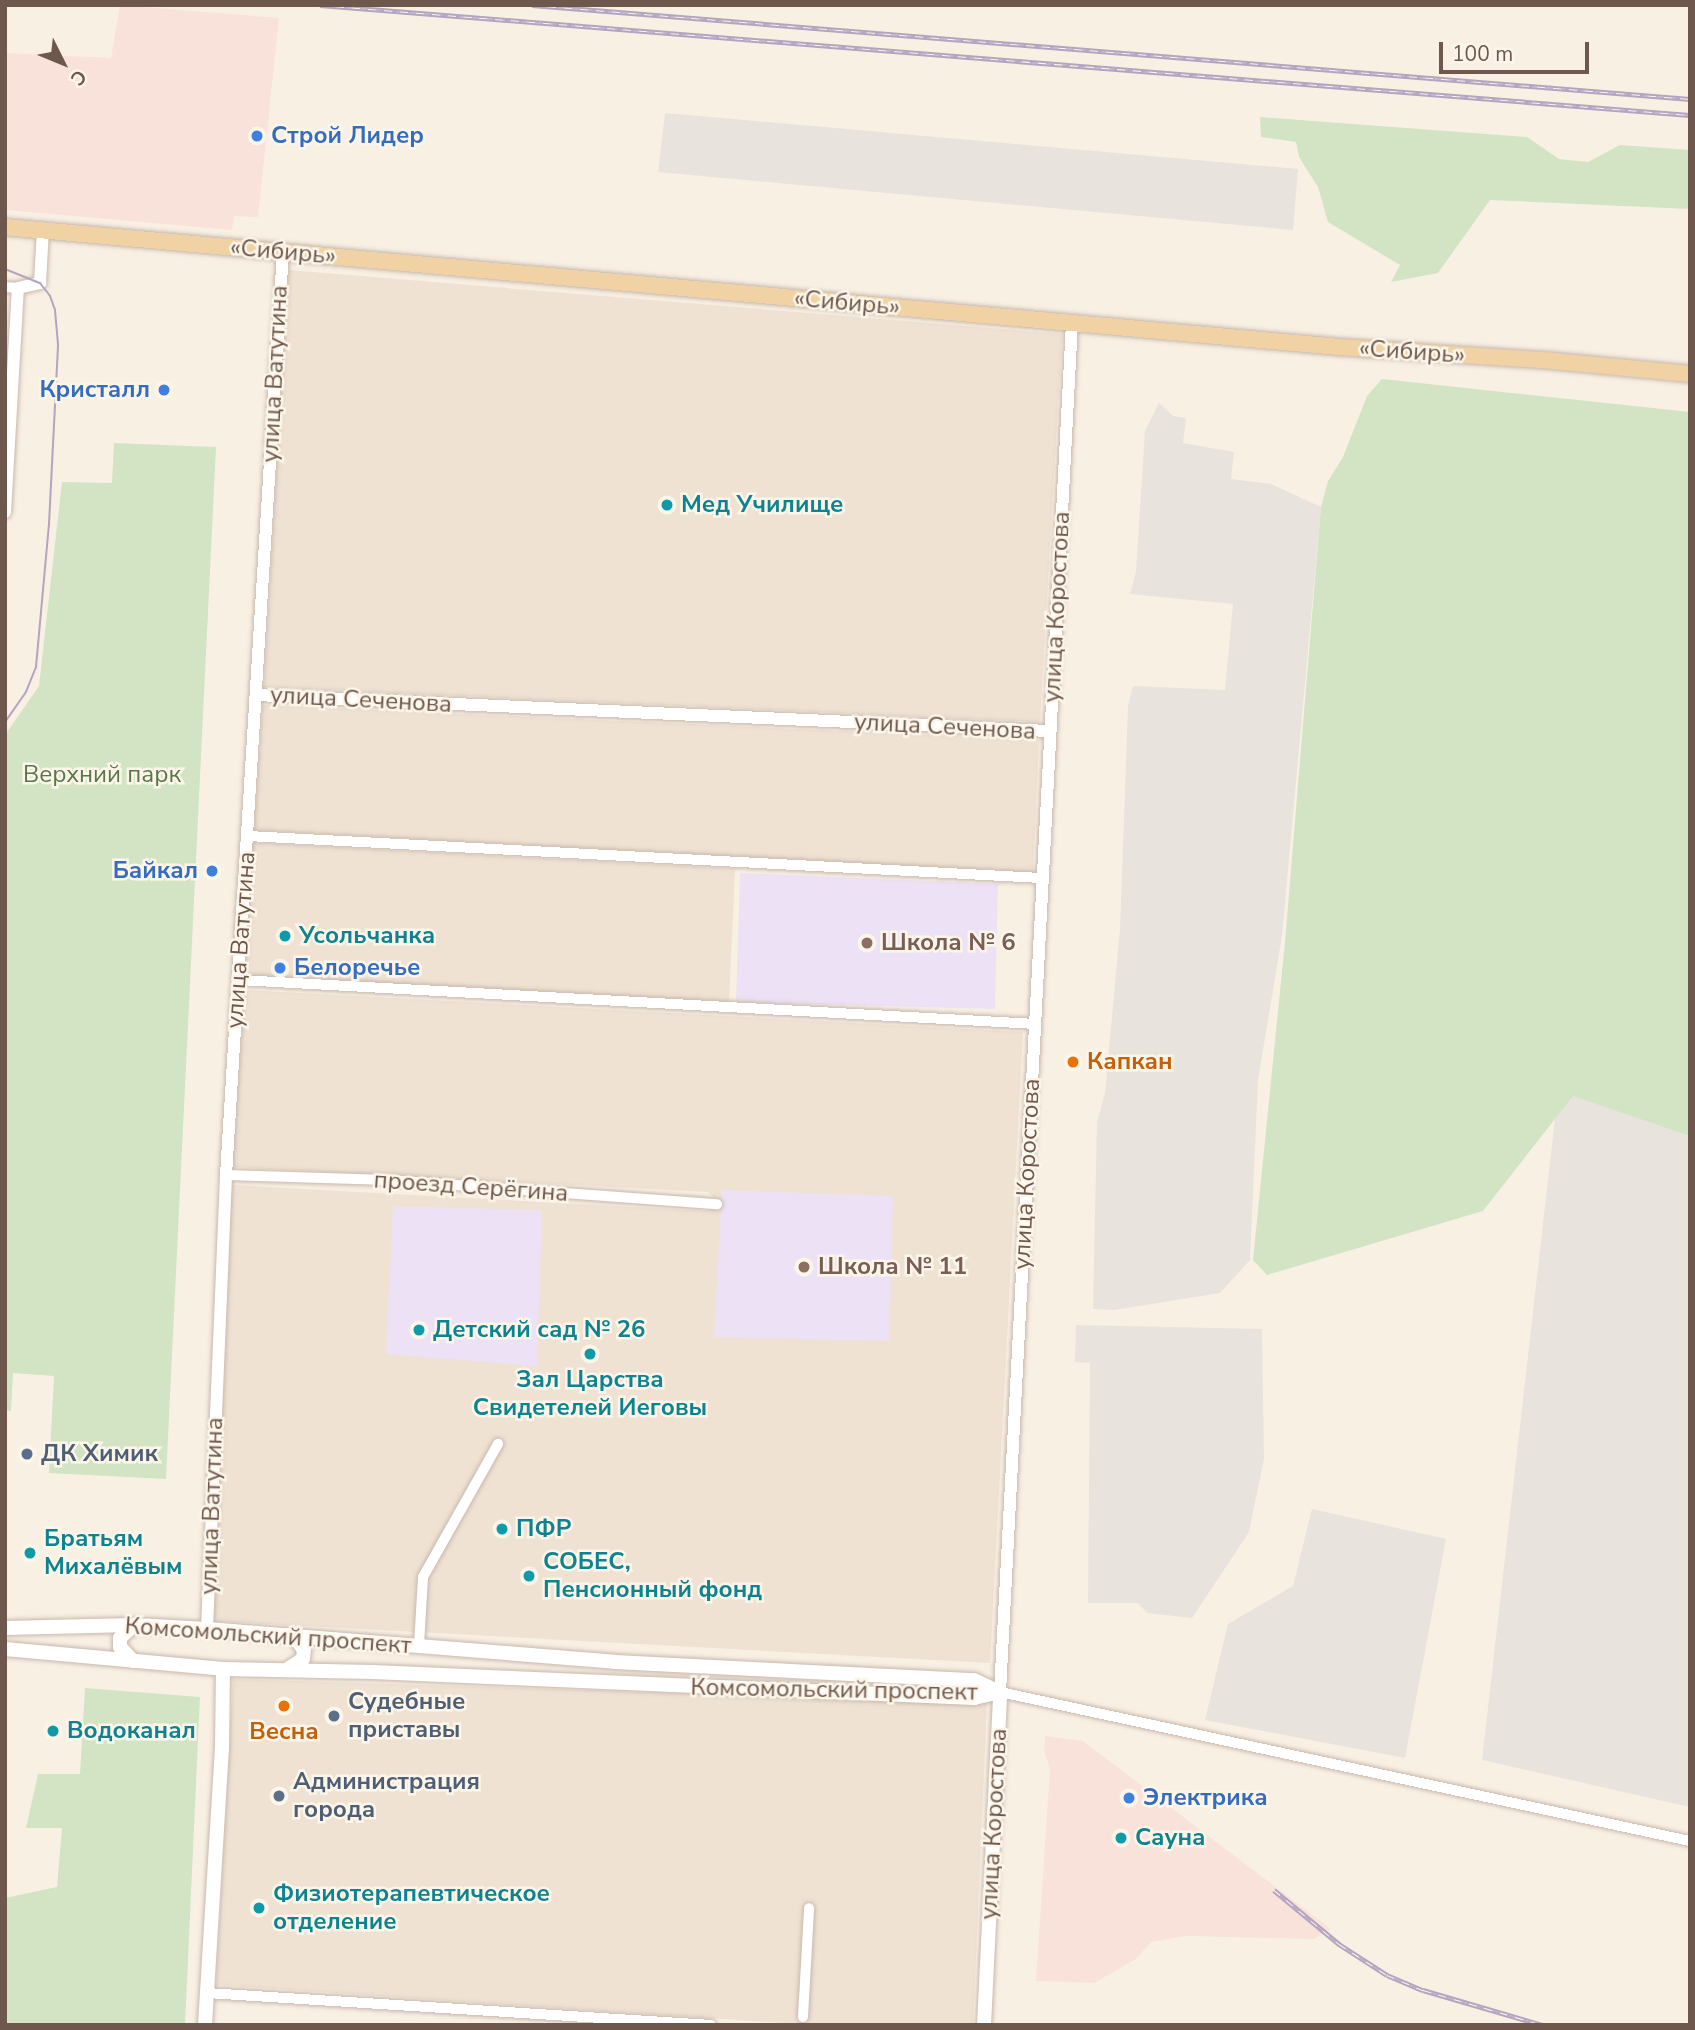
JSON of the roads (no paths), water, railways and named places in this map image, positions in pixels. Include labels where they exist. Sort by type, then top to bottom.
[{"type":"main road","name":"«Сибирь»","points":[[5,227],[1072,323],[1690,374]]},
{"type":"main road","name":"Комсомольский проспект","points":[[5,1628],[134,1625],[207,1629],[615,1662],[974,1680],[1000,1692]]},
{"type":"main road","points":[[133,1661],[120,1647],[121,1638],[134,1625]]},
{"type":"main road","points":[[284,1670],[296,1666],[303,1659],[304,1650],[296,1639],[288,1635]]},
{"type":"main road","name":"Комсомольский проспект","points":[[5,1649],[223,1669],[974,1698],[1000,1692]]},
{"type":"main road","points":[[205,2025],[222,1749],[223,1669]]},
{"type":"main road","name":"улица Коростова","points":[[984,2025],[1000,1692]]},
{"type":"street","points":[[5,512],[12,288],[40,283],[43,230]]},
{"type":"street","name":"улица Ватутина","points":[[207,1629],[226,1175],[282,252]]},
{"type":"street","name":"улица Коростова","points":[[1000,1692],[1072,323]]},
{"type":"street","name":"улица Сеченова","points":[[256,695],[1050,732]]},
{"type":"street","points":[[248,836],[1042,878]]},
{"type":"street","points":[[239,980],[1035,1024]]},
{"type":"street","name":"проезд Серёгина","points":[[226,1175],[387,1180],[717,1204]]},
{"type":"street","points":[[419,1645],[423,1577],[498,1444]]},
{"type":"street","points":[[1000,1692],[1690,1841]]},
{"type":"street","points":[[803,2017],[809,1908]]},
{"type":"street","points":[[206,1993],[711,2025]]},
{"type":"tram line","points":[[5,269],[40,283],[50,296],[55,310],[58,346],[49,524],[36,667],[26,692],[5,722]]},
{"type":"railway","points":[[320,5],[1690,115]]},
{"type":"railway","points":[[532,5],[1690,99]]},
{"type":"railway","points":[[1274,1890],[1339,1944],[1387,1975],[1423,1990],[1543,2025]]},
{"type":"place","name":"Строй Лидер","points":[[257,136]]},
{"type":"place","name":"Кристалл","points":[[164,390]]},
{"type":"place","name":"Мед Училище","points":[[667,505]]},
{"type":"place","name":"Байкал","points":[[212,871]]},
{"type":"place","name":"Усольчанка","points":[[285,936]]},
{"type":"place","name":"Школа № 6","points":[[867,943]]},
{"type":"place","name":"Белоречье","points":[[280,968]]},
{"type":"place","name":"Капкан","points":[[1073,1062]]},
{"type":"place","name":"Школа № 11","points":[[804,1267]]},
{"type":"place","name":"Детский сад № 26","points":[[419,1330]]},
{"type":"place","name":"Зал Царства Свидетелей Иеговы","points":[[590,1354]]},
{"type":"place","name":"ДК Химик","points":[[27,1454]]},
{"type":"place","name":"ПФР","points":[[502,1529]]},
{"type":"place","name":"Братьям Михалёвым","points":[[30,1553]]},
{"type":"place","name":"СОБЕС, Пенсионный фонд","points":[[529,1576]]},
{"type":"place","name":"Весна","points":[[284,1706]]},
{"type":"place","name":"Судебные приставы","points":[[334,1716]]},
{"type":"place","name":"Водоканал","points":[[53,1731]]},
{"type":"place","name":"Администрация города","points":[[279,1796]]},
{"type":"place","name":"Электрика","points":[[1129,1798]]},
{"type":"place","name":"Сауна","points":[[1121,1838]]},
{"type":"place","name":"Физиотерапевтическое отделение","points":[[259,1908]]},
{"type":"park label","name":"Верхний парк","points":[[102,775]]}]
